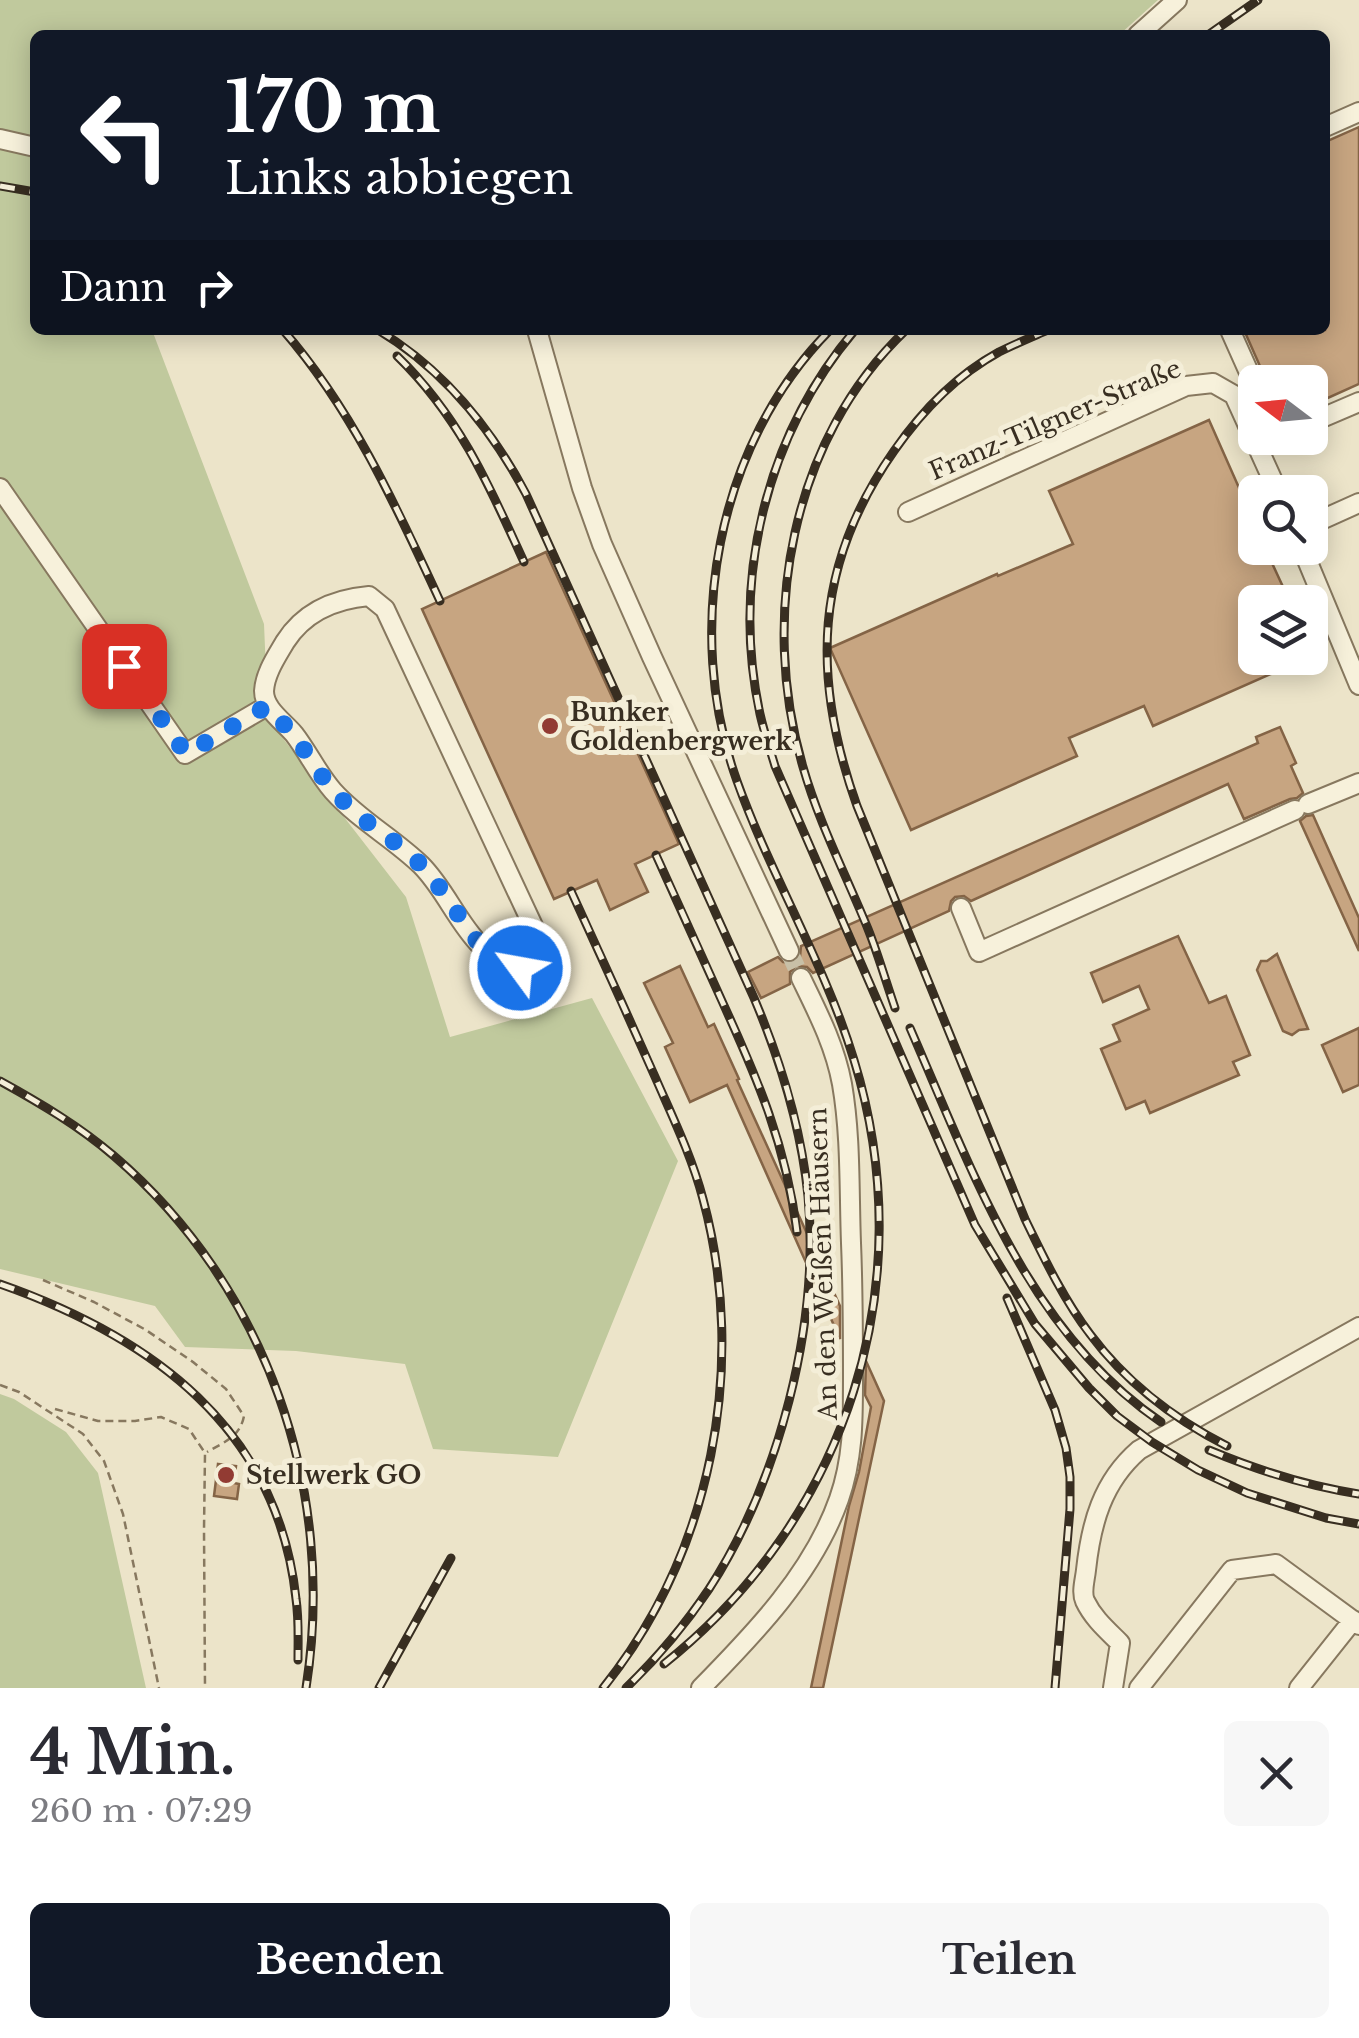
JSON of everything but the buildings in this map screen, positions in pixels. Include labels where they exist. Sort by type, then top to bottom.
[{"type":"street","points":[[1144,30],[1177,0]]},
{"type":"street","points":[[1330,125],[1359,112]]},
{"type":"street","points":[[0,139],[30,146]]},
{"type":"street","points":[[539,335],[582,488],[602,544],[789,952]]},
{"type":"street","points":[[1232,335],[1246,365]]},
{"type":"street","name":"Franz-Tilgner-Straße","points":[[908,512],[1186,386],[1212,383],[1234,395],[1270,475]]},
{"type":"street","points":[[1328,416],[1359,402]]},
{"type":"street","points":[[0,488],[186,754],[267,706]]},
{"type":"street","points":[[1328,518],[1359,503]]},
{"type":"street","points":[[1309,565],[1359,686]]},
{"type":"street","points":[[369,596],[386,608],[548,958],[520,968],[482,948],[430,874],[331,789],[294,735],[267,706],[264,690],[272,663],[295,626],[322,607],[350,597],[369,596]]},
{"type":"street","points":[[961,908],[979,952],[1359,783]]},
{"type":"street","name":"An den Weißen Häusern","points":[[701,1688],[772,1610],[812,1555],[839,1500],[851,1454],[854,1340],[845,1107],[832,1046],[801,978]]},
{"type":"street","points":[[1113,1688],[1120,1643],[1099,1622],[1083,1597],[1090,1535],[1103,1496],[1116,1474],[1139,1450],[1359,1327]]},
{"type":"street","points":[[1139,1688],[1232,1570],[1276,1564],[1356,1622],[1299,1688]]},
{"type":"path","points":[[43,1280],[146,1330],[226,1389],[244,1416],[242,1427],[205,1453]]},
{"type":"path","points":[[0,1385],[19,1392],[83,1434],[104,1462],[122,1514],[159,1688]]},
{"type":"path","points":[[55,1410],[98,1421],[161,1417],[189,1429],[205,1453],[205,1688]]},
{"type":"green space","points":[[0,0],[1158,0],[1125,30],[30,30],[30,335],[154,335],[264,624],[268,719],[406,897],[450,1037],[592,998],[678,1161],[558,1457],[433,1449],[405,1364],[296,1351],[185,1347],[155,1306],[0,1269]]},
{"type":"green space","points":[[0,1394],[66,1432],[98,1473],[146,1688],[0,1688]]},
{"type":"tunnel","points":[[789,951],[801,978]]},
{"type":"railway","points":[[1215,30],[1258,0]]},
{"type":"railway","points":[[0,186],[30,191]]},
{"type":"railway","points":[[287,335],[351,425],[440,601]]},
{"type":"railway","points":[[386,335],[424,363],[463,402],[497,446],[526,494],[754,998],[781,1070],[800,1145],[808,1196],[807,1296],[789,1400],[774,1451],[756,1500],[709,1589],[670,1641],[626,1688]]},
{"type":"railway","points":[[664,1664],[728,1605],[781,1540],[823,1468],[854,1392],[872,1311],[879,1229],[873,1145],[854,1060],[828,989],[737,781],[721,723],[713,663],[713,603],[720,542],[736,484],[760,428],[791,376],[826,335]]},
{"type":"railway","points":[[851,335],[824,371],[778,462],[763,511],[754,561],[752,663],[760,714],[775,766],[975,1225],[1035,1324],[1089,1388],[1117,1416],[1152,1442],[1247,1493],[1326,1518],[1359,1524]]},
{"type":"railway","points":[[895,1008],[872,939],[809,788],[790,710],[784,651],[786,592],[795,533],[811,477],[835,423],[867,374],[902,335]]},
{"type":"railway","points":[[1037,335],[999,352],[954,383],[905,436],[868,494],[848,536],[835,579],[827,667],[832,712],[857,806],[1025,1219],[1055,1278],[1081,1321],[1119,1368],[1170,1411],[1227,1446]]},
{"type":"railway","points":[[397,356],[455,427],[485,479],[524,562]]},
{"type":"railway","points":[[656,855],[759,1086],[786,1170],[797,1232]]},
{"type":"railway","points":[[571,891],[693,1168],[716,1262],[722,1327],[720,1391],[711,1455],[694,1518],[671,1578],[640,1635],[603,1688]]},
{"type":"railway","points":[[910,1028],[982,1191],[1039,1295],[1074,1342],[1115,1385],[1161,1422]]},
{"type":"railway","points":[[0,1081],[101,1145],[167,1208],[213,1267],[250,1330],[279,1397],[299,1467],[311,1540],[313,1614],[306,1688]]},
{"type":"railway","points":[[0,1284],[107,1332],[155,1362],[198,1397],[234,1438],[263,1485],[284,1539],[297,1607],[298,1660]]},
{"type":"railway","points":[[1007,1298],[1055,1410],[1070,1477],[1055,1688]]},
{"type":"railway","points":[[1209,1450],[1282,1476],[1359,1494]]},
{"type":"railway","points":[[379,1688],[451,1558]]},
{"type":"place","name":"Bunker Goldenbergwerk","points":[[550,726]]},
{"type":"place","name":"Stellwerk GO","points":[[226,1475]]},
{"type":"route","points":[[124,666],[186,754],[267,706],[294,735],[331,789],[430,874],[482,948],[520,968]]}]
